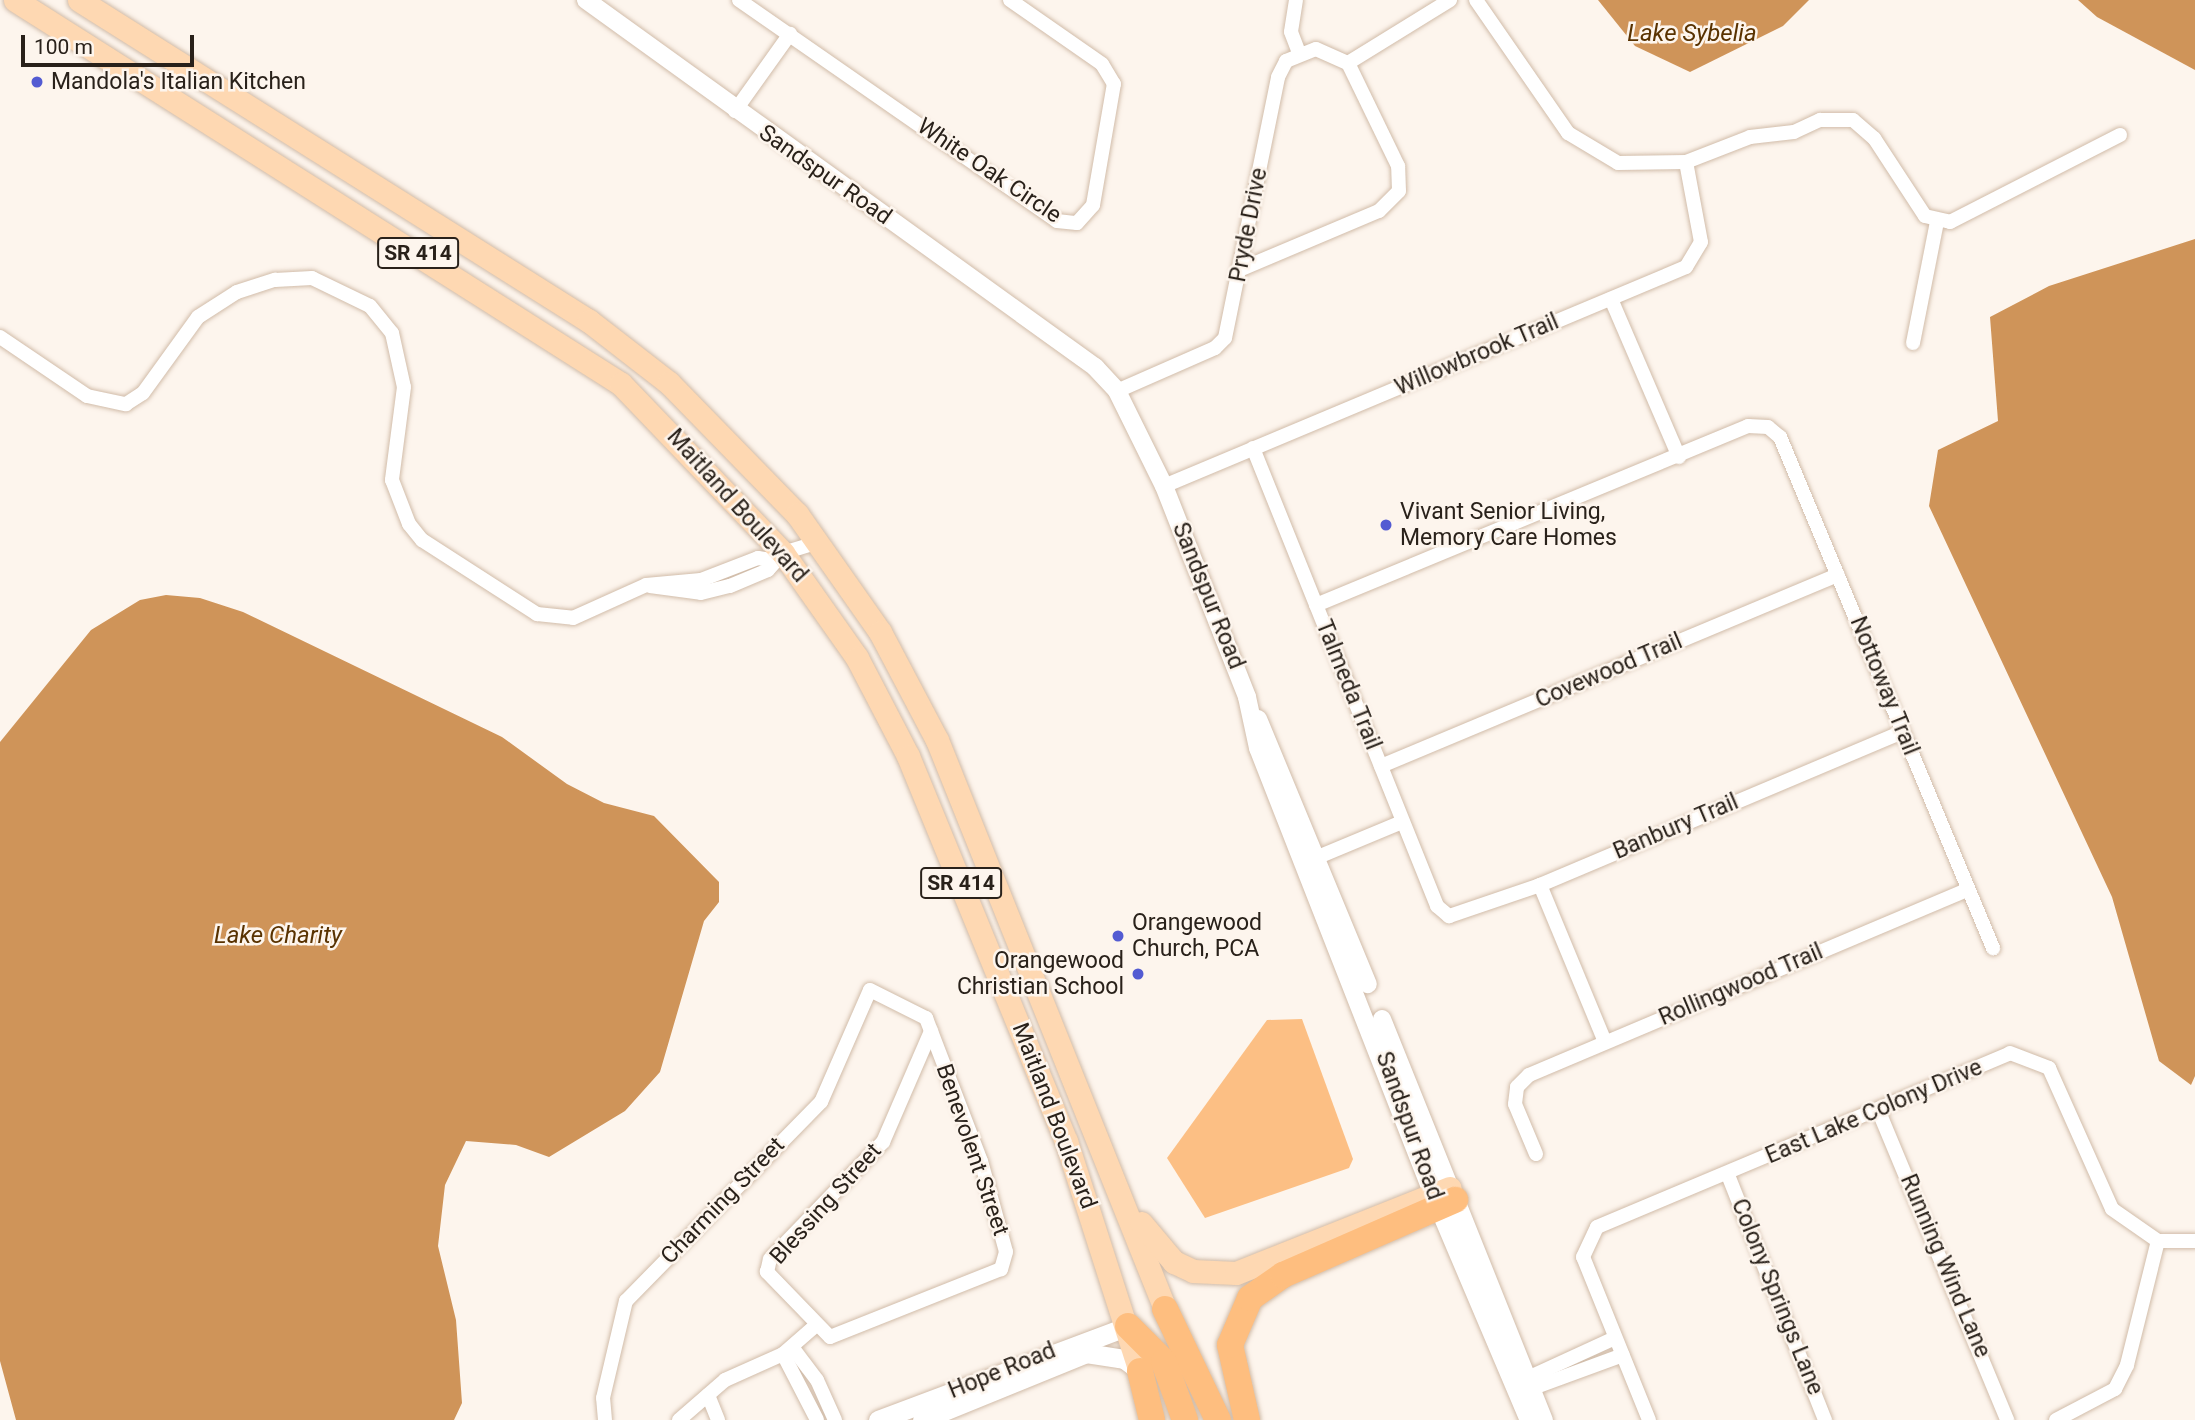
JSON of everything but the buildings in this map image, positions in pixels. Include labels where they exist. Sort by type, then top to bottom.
[{"type":"highway","points":[[1247,1420],[1230,1345],[1250,1298],[1283,1275],[1444,1198]]},
{"type":"highway","points":[[1165,1308],[1218,1420]]},
{"type":"highway","name":"Maitland Boulevard","points":[[1165,1308],[1207,1420]]},
{"type":"highway","points":[[1128,1325],[1164,1362],[1185,1420]]},
{"type":"highway","name":"Maitland Boulevard","points":[[1140,1371],[1152,1420]]},
{"type":"main road","name":"Maitland Boulevard","points":[[15,0],[621,384],[777,556],[857,658],[908,756],[1066,1141],[1128,1325],[1140,1371]]},
{"type":"main road","name":"Maitland Boulevard","points":[[80,1],[589,321],[669,383],[812,533],[880,632],[937,740],[1165,1308]]},
{"type":"main road","points":[[1086,1112],[1145,1232],[1174,1262],[1193,1271],[1259,1267],[1444,1198]]},
{"type":"main road","name":"Sandspur Road","points":[[1444,1198],[1524,1385],[1543,1420]]},
{"type":"main road","name":"Hope Road","points":[[878,1420],[1128,1325]]},
{"type":"main road","name":"Hope Road","points":[[922,1420],[1086,1353],[1124,1360],[1140,1371]]},
{"type":"main road","name":"Sandspur Road","points":[[1524,1385],[1529,1420]]},
{"type":"street","name":"Sandspur Road","points":[[586,0],[735,111],[1094,367],[1117,391],[1164,486],[1247,697],[1258,748],[1385,1027],[1444,1198]]},
{"type":"street","name":"White Oak Circle","points":[[739,0],[1057,221],[1077,223],[1093,205],[1114,84],[1102,64],[1010,0]]},
{"type":"street","points":[[1239,270],[1379,211],[1399,191],[1398,166],[1348,63],[1316,49],[1299,53],[1291,32],[1296,0]]},
{"type":"street","points":[[1348,63],[1450,0]]},
{"type":"street","points":[[1476,0],[1568,133],[1618,163],[1686,162],[1750,137],[1794,132],[1820,120],[1853,120],[1874,138],[1914,204],[1937,222],[1964,217],[2120,135]]},
{"type":"street","points":[[735,111],[790,34]]},
{"type":"street","name":"Pryde Drive","points":[[1117,391],[1215,348],[1231,322],[1278,77],[1299,53]]},
{"type":"street","name":"Willowbrook Trail","points":[[1164,486],[1611,299],[1698,257],[1701,242],[1686,162]]},
{"type":"street","points":[[1913,343],[1937,222]]},
{"type":"street","points":[[0,337],[87,396],[126,404],[143,393],[198,317],[237,292],[275,280],[312,278],[343,288],[370,306],[400,354],[402,412],[392,480],[409,524],[422,540],[537,614],[556,619],[646,585],[701,593],[768,570],[777,556],[812,533]]},
{"type":"street","points":[[1316,605],[1679,457],[1611,299]]},
{"type":"street","name":"Nottoway Trail","points":[[1679,457],[1748,426],[1768,427],[1780,437],[1993,948]]},
{"type":"street","name":"Talmeda Trail","points":[[1253,448],[1437,906],[1449,916]]},
{"type":"street","points":[[777,556],[812,533]]},
{"type":"street","name":"Covewood Trail","points":[[1381,766],[1838,575]]},
{"type":"street","name":"Banbury Trail","points":[[1449,916],[1540,885],[1902,732]]},
{"type":"street","points":[[1311,860],[1402,822]]},
{"type":"street","name":"Sandspur Road","points":[[1311,860],[1444,1198]]},
{"type":"street","points":[[1540,885],[1605,1042]]},
{"type":"street","name":"Rollingwood Trail","points":[[1536,1154],[1515,1104],[1517,1087],[1528,1075],[1968,890]]},
{"type":"street","name":"Benevolent Street","points":[[815,1326],[839,1336],[992,1275],[1005,1263],[981,1161],[930,1031],[920,1012],[870,990]]},
{"type":"street","name":"Charming Street","points":[[605,1420],[603,1398],[626,1301],[821,1102],[870,990]]},
{"type":"street","name":"Blessing Street","points":[[815,1326],[771,1280],[770,1259],[883,1142],[930,1031]]},
{"type":"street","name":"East Lake Colony Drive","points":[[1649,1420],[1583,1257],[1586,1241],[1597,1227],[1879,1112],[2010,1053],[2030,1057],[2049,1069],[2112,1209],[2158,1241]]},
{"type":"street","name":"Running Wind Lane","points":[[1879,1112],[2007,1420]]},
{"type":"street","name":"Colony Springs Lane","points":[[1728,1175],[1825,1420]]},
{"type":"street","points":[[2056,1420],[2115,1389],[2127,1365],[2158,1241],[2195,1241]]},
{"type":"street","points":[[679,1420],[725,1380],[787,1350],[815,1326]]},
{"type":"street","points":[[1524,1385],[1562,1360],[1615,1338]]},
{"type":"street","points":[[787,1350],[817,1420]]},
{"type":"street","points":[[787,1350],[817,1380],[835,1420]]},
{"type":"street","points":[[1524,1385],[1569,1377],[1623,1356]]},
{"type":"street","points":[[1562,1360],[1569,1377]]},
{"type":"street","points":[[708,1395],[718,1420]]},
{"type":"shaded area","points":[[1302,1019],[1353,1159],[1349,1168],[1205,1218],[1167,1158],[1267,1020]]},
{"type":"water","name":"Lake Sybelia","points":[[1598,0],[1809,0],[1783,26],[1690,72],[1635,46]]},
{"type":"water","points":[[2078,0],[2195,0],[2195,70],[2097,17]]},
{"type":"water","points":[[2195,239],[2195,1076],[2191,1085],[2159,1061],[2112,897],[1929,506],[1938,450],[1998,421],[1990,317],[2049,286]]},
{"type":"water","name":"Lake Charity","points":[[166,595],[200,598],[243,612],[502,737],[567,784],[604,803],[654,816],[719,882],[719,902],[704,921],[660,1072],[625,1111],[549,1157],[516,1145],[466,1141],[445,1185],[438,1246],[456,1320],[462,1403],[454,1420],[16,1420],[0,1361],[0,742],[91,630],[140,600]]},
{"type":"place","name":"Mandola's Italian Kitchen","points":[[37,82]]},
{"type":"place","name":"Vivant Senior Living, Memory Care Homes","points":[[1386,525]]},
{"type":"place","name":"Orangewood Church, PCA","points":[[1118,936]]},
{"type":"place","name":"Orangewood Christian School","points":[[1138,974]]}]
